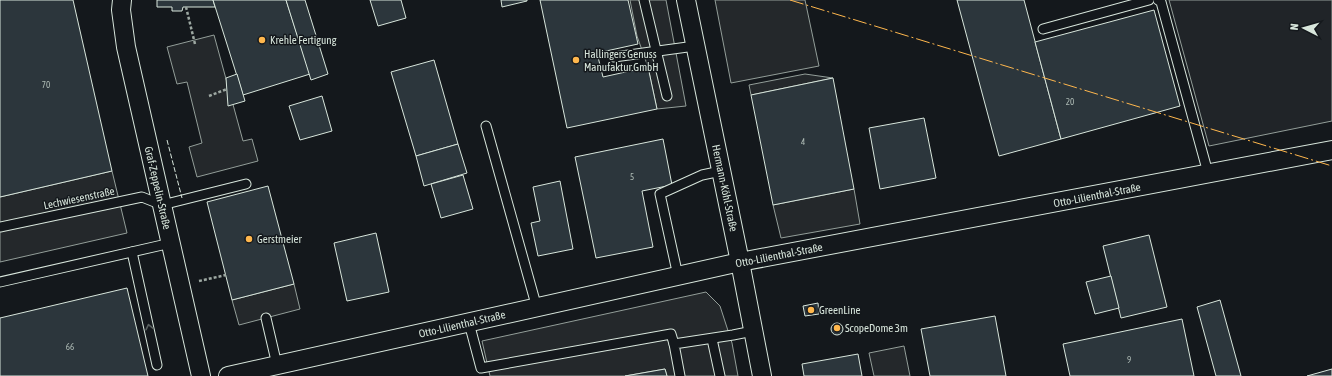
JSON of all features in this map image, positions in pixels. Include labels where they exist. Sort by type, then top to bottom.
[{"type":"street","name":"Graf-Zeppelin-Straße","points":[[122,0],[121,10],[126,47],[201,376]]},
{"type":"street","name":"Hermann-Köhl-Straße","points":[[686,0],[762,376]]},
{"type":"street","name":"Otto-Lilienthal-Straße","points":[[228,376],[740,262],[1332,150]]},
{"type":"lane","points":[[644,0],[667,96]]},
{"type":"lane","points":[[1043,29],[1149,0]]},
{"type":"lane","points":[[1158,0],[1161,2],[1208,173]]},
{"type":"lane","points":[[614,57],[695,46]]},
{"type":"lane","points":[[486,126],[537,308]]},
{"type":"lane","points":[[678,276],[660,194],[702,175],[721,171]]},
{"type":"lane","points":[[162,204],[246,184]]},
{"type":"lane","name":"Lechwiesenstraße","points":[[0,227],[142,197],[162,204]]},
{"type":"lane","points":[[0,282],[171,243]]},
{"type":"lane","points":[[132,252],[157,365]]},
{"type":"lane","points":[[266,318],[276,365]]},
{"type":"lane","points":[[469,323],[481,368],[671,334],[680,376]]},
{"type":"lane","points":[[674,344],[712,339],[753,331]]},
{"type":"lane","points":[[712,339],[720,376]]},
{"type":"path","points":[[186,7],[195,44]]},
{"type":"path","points":[[209,96],[227,90]]},
{"type":"path","points":[[180,284],[226,276]]},
{"type":"shaded area","points":[[630,0],[666,0],[686,106],[657,109],[648,67],[637,36]]},
{"type":"shaded area","points":[[715,0],[805,0],[819,66],[731,83]]},
{"type":"shaded area","points":[[1169,0],[1332,0],[1332,121],[1209,146]]},
{"type":"shaded area","points":[[214,35],[243,141],[252,139],[258,161],[197,177],[189,147],[202,143],[187,82],[177,84],[167,47]]},
{"type":"shaded area","points":[[805,74],[833,78],[751,95],[749,85]]},
{"type":"shaded area","points":[[112,171],[127,233],[0,262],[0,197]]},
{"type":"shaded area","points":[[854,189],[860,224],[781,238],[773,205]]},
{"type":"shaded area","points":[[294,284],[300,309],[239,325],[232,300]]},
{"type":"shaded area","points":[[706,292],[720,306],[732,343],[738,376],[667,376],[665,369],[625,376],[490,376],[482,341]]},
{"type":"shaded area","points":[[904,346],[910,376],[874,376],[869,353]]},
{"type":"building","points":[[0,0],[73,0],[112,171],[0,197]]},
{"type":"building","points":[[157,0],[213,0],[215,7],[183,7],[182,11],[172,11],[172,7],[157,7]]},
{"type":"building","name":"Krehle Fertigung","points":[[213,0],[286,0],[310,74],[243,95]]},
{"type":"building","points":[[286,0],[305,0],[328,74],[311,80]]},
{"type":"building","points":[[370,0],[401,0],[406,18],[378,26]]},
{"type":"building","points":[[501,0],[527,0],[527,1],[502,7]]},
{"type":"building","name":"Hallingers Genuss Manufaktur GmbH","points":[[540,0],[628,0],[638,44],[597,53],[603,77],[648,67],[657,109],[567,128]]},
{"type":"building","points":[[957,0],[1024,0],[1061,139],[999,156]]},
{"type":"building","points":[[1154,10],[1180,106],[1061,139],[1035,42]]},
{"type":"building","points":[[434,60],[458,144],[416,156],[391,72]]},
{"type":"building","points":[[237,74],[245,101],[228,106],[226,78]]},
{"type":"building","points":[[833,78],[854,189],[773,205],[751,95]]},
{"type":"building","points":[[322,96],[332,131],[300,140],[289,106]]},
{"type":"building","points":[[924,118],[936,178],[880,189],[869,128]]},
{"type":"building","points":[[663,139],[672,185],[642,191],[653,247],[596,258],[575,157]]},
{"type":"building","points":[[458,144],[467,173],[424,186],[416,156]]},
{"type":"building","points":[[463,175],[473,209],[441,218],[431,184]]},
{"type":"building","points":[[560,181],[573,249],[538,256],[531,223],[540,221],[533,187]]},
{"type":"building","name":"Gerstmeier","points":[[268,186],[294,284],[232,300],[207,202]]},
{"type":"building","points":[[376,233],[389,292],[347,301],[334,243]]},
{"type":"building","points":[[1149,235],[1167,307],[1121,318],[1103,246]]},
{"type":"building","points":[[1111,276],[1119,308],[1095,314],[1086,282]]},
{"type":"building","points":[[127,288],[148,376],[0,376],[0,318]]},
{"type":"building","points":[[1220,300],[1241,376],[1216,376],[1197,307]]},
{"type":"building","name":"GreenLine","points":[[818,303],[819,314],[805,316],[803,306]]},
{"type":"building","points":[[995,316],[1006,376],[930,376],[921,329]]},
{"type":"building","points":[[1182,319],[1194,376],[1070,376],[1063,344]]},
{"type":"building","name":"ScopeDome 3m","points":[[839,323],[842,324],[842,334],[835,335],[832,334],[831,327],[832,324]]},
{"type":"building","points":[[858,354],[862,376],[804,376],[802,364]]},
{"type":"building","points":[[665,369],[667,376],[625,376]]},
{"type":"building","points":[[1332,369],[1332,376],[1307,376]]},
{"type":"fence","points":[[167,140],[182,198]]},
{"type":"power","points":[[790,0],[1332,166]]},
{"type":"place","name":"Krehle Fertigung","points":[[262,40]]},
{"type":"place","name":"Hallingers Genuss Manufaktur GmbH","points":[[576,60]]},
{"type":"place","name":"Gerstmeier","points":[[249,239]]},
{"type":"place","name":"GreenLine","points":[[811,310]]},
{"type":"place","name":"ScopeDome 3m","points":[[837,328]]}]
